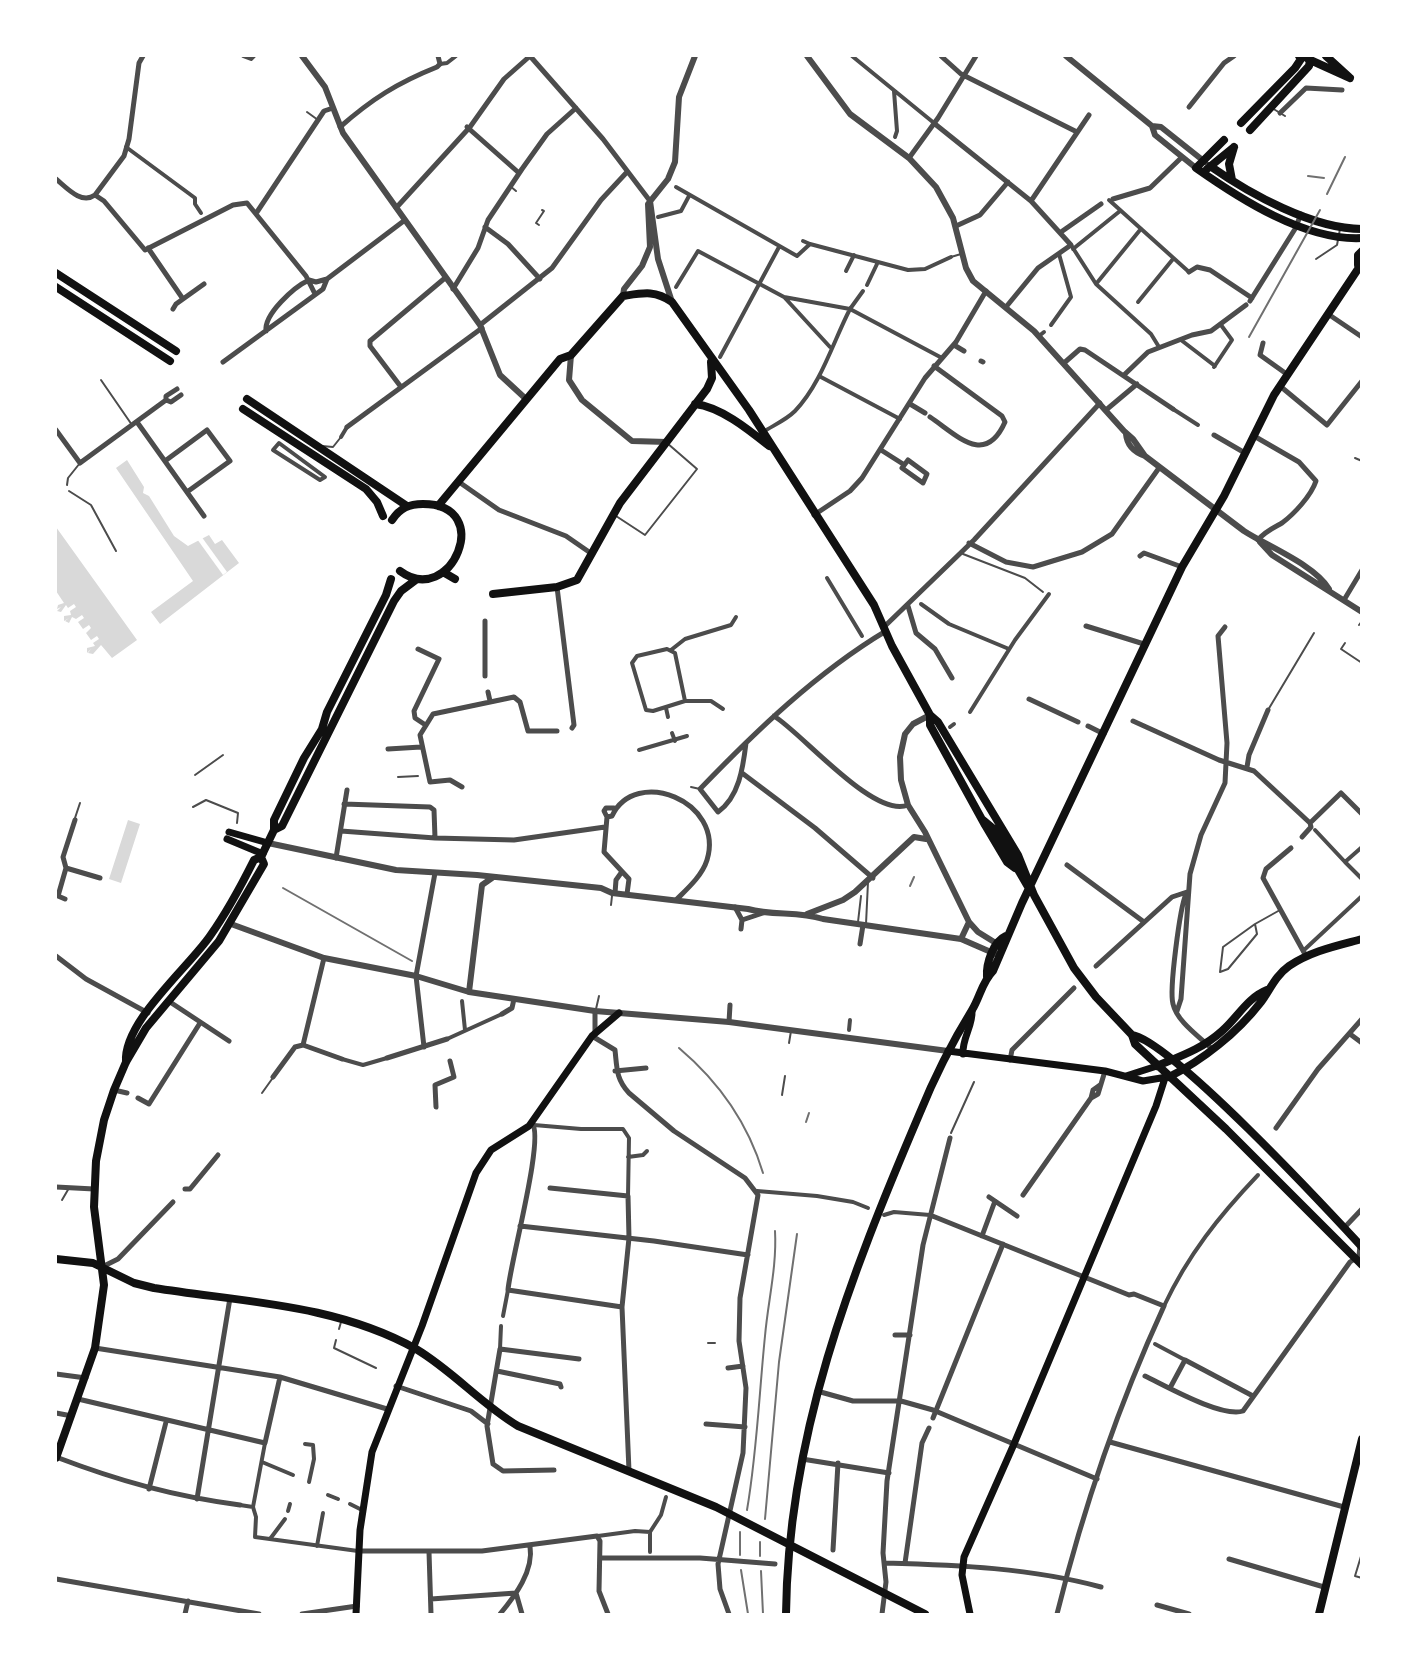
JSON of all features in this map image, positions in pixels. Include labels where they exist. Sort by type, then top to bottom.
[{"type":"main road","points":[[1241,123],[1295,68],[1301,59],[1300,56],[1350,78],[1326,56]]},
{"type":"main road","points":[[1250,130],[1309,66],[1309,58]]},
{"type":"main road","points":[[1199,170],[1202,160],[1224,140]]},
{"type":"main road","points":[[1199,170],[1210,166],[1234,147],[1229,164],[1232,180]]},
{"type":"main road","points":[[1210,166],[1232,180],[1340,233],[1362,229]]},
{"type":"main road","points":[[1199,170],[1257,207],[1298,224],[1362,238]]},
{"type":"main road","points":[[786,1614],[790,1543],[802,1459],[816,1391],[851,1281],[892,1176],[948,1051],[964,1019],[972,1011],[987,977],[987,967],[1006,936],[1182,567],[1216,510],[1280,386],[1360,264],[1358,255],[1362,251]]},
{"type":"main road","points":[[56,273],[176,351]]},
{"type":"main road","points":[[56,287],[170,360]]},
{"type":"main road","points":[[438,506],[560,359],[571,355],[623,296],[650,292],[664,296],[672,302],[715,358],[873,605],[930,715],[938,722],[1074,968],[1096,997],[1132,1035],[1135,1044],[1167,1078],[1226,1129],[1362,1264]]},
{"type":"main road","points":[[493,594],[557,587],[577,580],[613,515],[712,378],[715,358]]},
{"type":"main road","points":[[126,1062],[131,1039],[147,1012],[208,938],[232,903],[254,860],[262,856],[274,830],[283,824],[394,601],[401,591],[417,579],[443,572],[459,554],[462,533],[453,516],[438,506],[407,506],[247,399]]},
{"type":"main road","points":[[695,404],[712,409],[750,431],[771,448]]},
{"type":"main road","points":[[243,409],[366,489],[377,502],[383,516]]},
{"type":"main road","points":[[392,520],[407,506]]},
{"type":"main road","points":[[400,572],[417,579]]},
{"type":"main road","points":[[443,572],[455,579]]},
{"type":"main road","points":[[274,830],[273,822],[304,758],[322,729],[327,712],[382,602],[391,579]]},
{"type":"main road","points":[[930,715],[930,725],[983,820],[1012,859],[1015,868],[1034,895]]},
{"type":"main road","points":[[56,1457],[95,1348],[104,1285],[95,1222],[94,1190],[100,1138],[114,1090],[126,1062],[154,1019],[202,965],[231,924],[264,864],[262,856],[232,833],[268,843]]},
{"type":"main road","points":[[995,952],[998,942],[1006,936]]},
{"type":"main road","points":[[948,1051],[1105,1071],[1143,1081],[1167,1078],[1184,1070],[1262,1001],[1267,990],[1286,968],[1304,954],[1362,939]]},
{"type":"main road","points":[[963,1054],[963,1044],[973,1020],[972,1011]]},
{"type":"main road","points":[[356,1614],[362,1510],[372,1452],[396,1386],[413,1348],[476,1173],[491,1150],[533,1124],[594,1034],[619,1013]]},
{"type":"main road","points":[[1132,1035],[1141,1037],[1184,1070],[1361,1246]]},
{"type":"main road","points":[[1126,1076],[1210,1047]]},
{"type":"main road","points":[[969,1614],[962,1565],[1167,1078]]},
{"type":"main road","points":[[56,1259],[84,1261],[143,1286],[314,1311],[413,1348],[442,1366],[490,1408],[518,1426],[732,1515],[925,1614]]},
{"type":"main road","points":[[1319,1614],[1362,1439]]},
{"type":"street","points":[[56,179],[79,197],[87,199],[95,195],[121,160],[126,147],[139,63],[143,56]]},
{"type":"street","points":[[243,56],[251,59],[254,56]]},
{"type":"street","points":[[302,56],[326,87],[340,127],[481,326],[500,375],[526,399]]},
{"type":"street","points":[[438,56],[440,64]]},
{"type":"street","points":[[340,127],[387,90],[440,64],[447,63],[456,56]]},
{"type":"street","points":[[396,208],[467,128],[504,79],[530,56],[576,108],[650,201],[658,259],[672,302]]},
{"type":"street","points":[[623,296],[624,289],[642,266],[650,247],[648,220],[650,201],[665,183],[675,162],[679,97],[695,56]]},
{"type":"street","points":[[807,56],[850,114],[909,158],[936,187],[956,226],[962,254],[971,279],[1042,334],[1064,363],[1126,434],[1138,444],[1145,456],[1259,541],[1270,544],[1324,581],[1329,589],[1362,612]]},
{"type":"street","points":[[852,56],[1031,201],[1061,232],[1096,284],[1129,312],[1154,337],[1159,347]]},
{"type":"street","points":[[941,56],[964,75],[1077,132]]},
{"type":"street","points":[[909,158],[935,124],[976,56]]},
{"type":"street","points":[[1066,56],[1152,126],[1155,135],[1181,158],[1199,170]]},
{"type":"street","points":[[1189,107],[1224,63],[1234,56]]},
{"type":"street","points":[[1217,59],[1224,63]]},
{"type":"street","points":[[1282,115],[1305,88],[1342,90]]},
{"type":"street","points":[[894,90],[897,131],[895,137]]},
{"type":"street","points":[[257,212],[324,111],[333,108]]},
{"type":"street","points":[[453,289],[478,248],[485,227],[519,172],[547,134],[576,108]]},
{"type":"street","points":[[1031,201],[1089,115]]},
{"type":"street","points":[[1152,126],[1161,127],[1210,166]]},
{"type":"street","points":[[467,128],[519,172]]},
{"type":"street","points":[[126,147],[195,198],[195,204],[201,213]]},
{"type":"street","points":[[1181,158],[1150,188],[1111,199],[1140,230],[1188,272],[1197,267],[1210,270],[1250,301]]},
{"type":"street","points":[[341,437],[347,427],[540,279],[558,261],[600,201],[627,172]]},
{"type":"street","points":[[956,226],[980,215],[1008,182]]},
{"type":"street","points":[[676,187],[797,256],[810,244]]},
{"type":"street","points":[[95,195],[104,201],[146,249],[183,299]]},
{"type":"street","points":[[658,217],[681,211],[689,196]]},
{"type":"street","points":[[146,249],[239,202],[247,202],[309,280],[316,282],[327,279],[405,220]]},
{"type":"street","points":[[1061,232],[1101,204]]},
{"type":"street","points":[[1006,306],[1038,268],[1072,247],[1120,211]]},
{"type":"street","points":[[1125,375],[1148,352],[1211,331],[1250,301],[1298,224],[1301,214]]},
{"type":"street","points":[[485,227],[508,244],[540,279]]},
{"type":"street","points":[[1096,284],[1140,230]]},
{"type":"street","points":[[803,240],[877,264],[908,270],[925,269],[951,257]]},
{"type":"street","points":[[715,358],[760,284],[779,247]]},
{"type":"street","points":[[676,287],[698,251],[783,297],[830,347]]},
{"type":"street","points":[[1051,325],[1071,297],[1059,254]]},
{"type":"street","points":[[846,271],[854,255]]},
{"type":"street","points":[[1138,302],[1173,259]]},
{"type":"street","points":[[867,285],[877,264]]},
{"type":"street","points":[[401,387],[370,346],[370,341],[445,278]]},
{"type":"street","points":[[223,362],[290,314],[325,286],[327,279]]},
{"type":"street","points":[[309,280],[308,285],[315,294]]},
{"type":"street","points":[[266,331],[266,325],[279,304],[309,280]]},
{"type":"street","points":[[173,309],[204,284]]},
{"type":"street","points":[[763,432],[794,412],[819,376],[830,347],[850,309],[863,291]]},
{"type":"street","points":[[814,515],[855,486],[881,450],[934,366],[954,345],[986,291]]},
{"type":"street","points":[[783,297],[850,309],[942,358]]},
{"type":"street","points":[[279,304],[281,312],[290,314]]},
{"type":"street","points":[[1328,314],[1362,337]]},
{"type":"street","points":[[1181,340],[1214,367],[1232,340],[1221,325]]},
{"type":"street","points":[[1263,343],[1259,352],[1261,357],[1288,375]]},
{"type":"street","points":[[954,345],[964,351]]},
{"type":"street","points":[[1064,363],[1082,349],[1125,375],[1198,425]]},
{"type":"street","points":[[571,355],[569,380],[582,400],[632,441],[667,442]]},
{"type":"street","points":[[930,417],[970,445],[980,447],[988,443],[1004,425],[1004,418],[934,366]]},
{"type":"street","points":[[819,376],[901,419]]},
{"type":"street","points":[[1280,386],[1327,425],[1362,381]]},
{"type":"street","points":[[1106,410],[1137,384]]},
{"type":"street","points":[[56,430],[80,463],[135,424],[177,389]]},
{"type":"street","points":[[166,400],[171,402],[181,395]]},
{"type":"street","points":[[746,743],[742,772],[732,796],[719,812],[699,791],[700,789],[746,743],[774,716],[822,675],[885,629],[961,552],[1100,403]]},
{"type":"street","points":[[910,404],[925,413]]},
{"type":"street","points":[[135,424],[165,461],[204,516]]},
{"type":"street","points":[[165,461],[207,430],[230,461],[187,492]]},
{"type":"street","points":[[1214,435],[1245,453]]},
{"type":"street","points":[[1254,436],[1299,462],[1316,482],[1300,506],[1259,541]]},
{"type":"street","points":[[279,443],[325,477],[320,480],[285,458],[273,450],[279,443]]},
{"type":"street","points":[[881,450],[903,464]]},
{"type":"street","points":[[908,460],[926,472],[925,481],[918,482],[902,468],[903,464],[908,460]]},
{"type":"street","points":[[969,543],[992,557],[1026,567],[1048,564],[1082,552],[1112,534],[1159,468]]},
{"type":"street","points":[[459,482],[500,510],[566,536],[592,554]]},
{"type":"street","points":[[1140,556],[1144,553],[1182,567]]},
{"type":"street","points":[[1344,600],[1362,570]]},
{"type":"street","points":[[826,578],[862,636]]},
{"type":"street","points":[[557,587],[574,725],[572,728]]},
{"type":"street","points":[[970,712],[1009,649],[1049,594]]},
{"type":"street","points":[[921,604],[950,624],[1009,649]]},
{"type":"street","points":[[908,606],[916,633],[935,649],[952,678]]},
{"type":"street","points":[[723,709],[711,701],[685,701],[666,708],[646,710],[632,663],[638,656],[671,650],[685,639],[731,625],[736,617]]},
{"type":"street","points":[[485,621],[486,676]]},
{"type":"street","points":[[1086,626],[1144,644]]},
{"type":"street","points":[[1210,1047],[1178,1016],[1177,1011],[1181,999],[1189,906],[1187,892],[1201,835],[1226,783],[1227,763],[1218,644],[1218,636],[1225,627]]},
{"type":"street","points":[[418,649],[439,659],[414,711],[416,718],[424,724]]},
{"type":"street","points":[[671,650],[675,653],[685,701]]},
{"type":"street","points":[[488,692],[490,701]]},
{"type":"street","points":[[462,787],[450,780],[430,782],[426,776],[420,735],[424,724],[437,712],[514,697],[520,702],[528,731],[557,730]]},
{"type":"street","points":[[1029,699],[1078,722]]},
{"type":"street","points":[[666,708],[668,717]]},
{"type":"street","points":[[1247,767],[1249,755],[1269,710]]},
{"type":"street","points":[[930,715],[911,726],[902,743],[899,767],[908,805],[969,922],[978,932],[998,942]]},
{"type":"street","points":[[774,716],[870,797],[896,808],[908,805]]},
{"type":"street","points":[[1133,721],[1227,763],[1247,767],[1273,787],[1310,823]]},
{"type":"street","points":[[1088,726],[1104,734]]},
{"type":"street","points":[[672,733],[675,741]]},
{"type":"street","points":[[639,750],[687,736]]},
{"type":"street","points":[[388,749],[421,747]]},
{"type":"street","points":[[742,772],[815,828],[870,880]]},
{"type":"street","points":[[336,858],[347,790]]},
{"type":"street","points":[[627,894],[629,879],[604,855],[607,817],[612,816],[614,808],[629,798],[658,793],[681,799],[700,815],[709,841],[707,861],[699,875],[676,900]]},
{"type":"street","points":[[1302,837],[1311,827],[1310,823],[1341,793],[1362,814]]},
{"type":"street","points":[[344,804],[432,808],[435,838]]},
{"type":"street","points":[[65,899],[58,896],[66,868],[63,857],[75,820]]},
{"type":"street","points":[[341,831],[435,838],[523,840],[550,833],[605,827]]},
{"type":"street","points":[[1315,830],[1362,879]]},
{"type":"street","points":[[807,914],[843,900],[870,880],[914,837],[926,839]]},
{"type":"street","points":[[268,843],[396,870],[596,888],[614,893],[735,907],[763,913],[807,914],[822,919],[961,939],[995,952]]},
{"type":"street","points":[[1291,848],[1263,874],[1304,954],[1362,896]]},
{"type":"street","points":[[1345,862],[1362,848]]},
{"type":"street","points":[[56,855],[63,857]]},
{"type":"street","points":[[1067,865],[1144,922]]},
{"type":"street","points":[[66,868],[100,878]]},
{"type":"street","points":[[424,1047],[416,976],[435,873]]},
{"type":"street","points":[[614,893],[616,880],[621,873]]},
{"type":"street","points":[[472,876],[482,885]]},
{"type":"street","points":[[469,992],[482,885],[492,878]]},
{"type":"street","points":[[1096,966],[1172,897],[1187,892]]},
{"type":"street","points":[[735,907],[742,920],[741,929]]},
{"type":"street","points":[[742,920],[763,913]]},
{"type":"street","points":[[961,939],[969,922]]},
{"type":"street","points":[[231,924],[324,958],[416,976],[469,992],[595,1011],[729,1022],[948,1051]]},
{"type":"street","points":[[860,944],[862,925]]},
{"type":"street","points":[[56,956],[86,979],[147,1012],[154,1019]]},
{"type":"street","points":[[303,1045],[324,958]]},
{"type":"street","points":[[1010,1060],[1012,1050],[1074,988]]},
{"type":"street","points":[[273,1077],[295,1047],[303,1045],[363,1065],[444,1042],[512,1008],[514,999]]},
{"type":"street","points":[[462,1001],[465,1030]]},
{"type":"street","points":[[170,1002],[229,1041]]},
{"type":"street","points":[[729,1022],[730,1005]]},
{"type":"street","points":[[595,1011],[594,1034],[615,1050],[615,1071],[629,1093],[675,1131],[745,1178],[757,1191],[758,1201],[740,1298],[737,1341],[746,1388],[743,1454],[732,1515],[718,1560],[720,1589],[729,1614]]},
{"type":"street","points":[[1276,1128],[1318,1069],[1362,1019]]},
{"type":"street","points":[[849,1030],[850,1020]]},
{"type":"street","points":[[138,1098],[149,1104],[200,1023]]},
{"type":"street","points":[[1350,1034],[1362,1043]]},
{"type":"street","points":[[436,1107],[435,1085],[454,1077],[450,1061]]},
{"type":"street","points":[[615,1071],[646,1068]]},
{"type":"street","points":[[1023,1195],[1091,1098],[1098,1094],[1105,1071]]},
{"type":"street","points":[[114,1090],[127,1093]]},
{"type":"street","points":[[503,1316],[520,1226],[531,1186],[535,1149],[533,1124],[581,1129],[623,1129],[629,1138],[629,1238],[622,1306],[629,1471]]},
{"type":"street","points":[[882,1614],[885,1593],[883,1552],[889,1473],[922,1245],[950,1136]]},
{"type":"street","points":[[628,1157],[643,1155],[647,1151]]},
{"type":"street","points":[[185,1189],[190,1189],[218,1155]]},
{"type":"street","points":[[1057,1614],[1066,1577],[1110,1442],[1177,1277],[1197,1244],[1258,1175]]},
{"type":"street","points":[[56,1187],[94,1190]]},
{"type":"street","points":[[550,1188],[628,1196]]},
{"type":"street","points":[[757,1191],[844,1200],[868,1208]]},
{"type":"street","points":[[989,1197],[1017,1216]]},
{"type":"street","points":[[982,1236],[995,1201]]},
{"type":"street","points":[[102,1267],[118,1259],[173,1202]]},
{"type":"street","points":[[1344,1228],[1362,1209]]},
{"type":"street","points":[[884,1215],[894,1212],[930,1215],[1129,1295],[1134,1294],[1164,1306]]},
{"type":"street","points":[[520,1226],[629,1238],[748,1255]]},
{"type":"street","points":[[933,1418],[933,1410],[1003,1244]]},
{"type":"street","points":[[1145,1376],[1205,1404],[1239,1413],[1360,1253],[1361,1246]]},
{"type":"street","points":[[508,1290],[622,1306]]},
{"type":"street","points":[[197,1499],[230,1298]]},
{"type":"street","points":[[501,1326],[497,1371],[488,1424],[492,1459],[497,1469],[503,1471],[554,1470]]},
{"type":"street","points":[[895,1335],[910,1335]]},
{"type":"street","points":[[1155,1344],[1253,1396]]},
{"type":"street","points":[[95,1348],[280,1377],[387,1409]]},
{"type":"street","points":[[500,1348],[579,1359]]},
{"type":"street","points":[[1170,1388],[1185,1359]]},
{"type":"street","points":[[728,1368],[743,1366]]},
{"type":"street","points":[[497,1371],[560,1384],[561,1387]]},
{"type":"street","points":[[56,1374],[86,1378]]},
{"type":"street","points":[[280,1377],[253,1507],[256,1517],[255,1537],[359,1551],[429,1552],[531,1546],[635,1531],[650,1532]]},
{"type":"street","points":[[396,1386],[471,1411],[488,1424]]},
{"type":"street","points":[[816,1391],[848,1400],[901,1401],[933,1410],[1097,1479]]},
{"type":"street","points":[[78,1399],[208,1432],[265,1443]]},
{"type":"street","points":[[56,1413],[72,1416]]},
{"type":"street","points":[[149,1489],[166,1422]]},
{"type":"street","points":[[706,1424],[745,1427]]},
{"type":"street","points":[[905,1563],[922,1443],[929,1428]]},
{"type":"street","points":[[1110,1442],[1344,1507]]},
{"type":"street","points":[[306,1444],[313,1445],[314,1459],[309,1482]]},
{"type":"street","points":[[56,1457],[108,1478],[149,1489],[253,1507]]},
{"type":"street","points":[[802,1459],[889,1473]]},
{"type":"street","points":[[262,1462],[293,1475]]},
{"type":"street","points":[[832,1550],[838,1463]]},
{"type":"street","points":[[328,1495],[338,1499]]},
{"type":"street","points":[[650,1552],[650,1532],[662,1515],[666,1497]]},
{"type":"street","points":[[288,1511],[290,1504]]},
{"type":"street","points":[[350,1504],[362,1510]]},
{"type":"street","points":[[317,1546],[323,1513]]},
{"type":"street","points":[[270,1539],[285,1519]]},
{"type":"street","points":[[598,1536],[601,1558],[599,1591],[608,1614]]},
{"type":"street","points":[[500,1614],[516,1593],[531,1563],[531,1546]]},
{"type":"street","points":[[429,1552],[431,1614]]},
{"type":"street","points":[[601,1558],[718,1560],[775,1564]]},
{"type":"street","points":[[1229,1559],[1324,1587]]},
{"type":"street","points":[[885,1563],[962,1565],[1066,1577],[1103,1587]]},
{"type":"street","points":[[56,1579],[139,1593],[153,1598],[259,1614]]},
{"type":"street","points":[[431,1599],[516,1593]]},
{"type":"street","points":[[516,1593],[522,1614]]},
{"type":"street","points":[[186,1614],[188,1602]]},
{"type":"street","points":[[1157,1605],[1189,1614]]},
{"type":"street","points":[[302,1614],[357,1606]]},
{"type":"lane","points":[[1271,106],[1282,115]]},
{"type":"lane","points":[[307,112],[318,120]]},
{"type":"lane","points":[[510,186],[516,191]]},
{"type":"lane","points":[[539,225],[536,223],[544,212],[542,210]]},
{"type":"lane","points":[[1316,259],[1337,245],[1340,233]]},
{"type":"lane","points":[[951,257],[962,254]]},
{"type":"lane","points":[[101,381],[135,424]]},
{"type":"lane","points":[[319,446],[333,447],[341,437]]},
{"type":"lane","points":[[613,515],[645,535],[697,470],[667,442]]},
{"type":"lane","points":[[1355,458],[1362,461]]},
{"type":"lane","points":[[67,485],[68,478],[80,463]]},
{"type":"lane","points":[[69,491],[91,504],[116,551]]},
{"type":"lane","points":[[961,552],[970,558],[1025,578],[1043,592]]},
{"type":"lane","points":[[1359,625],[1362,621]]},
{"type":"lane","points":[[1269,710],[1314,633]]},
{"type":"lane","points":[[1345,643],[1341,649],[1362,663]]},
{"type":"lane","points":[[195,775],[223,755]]},
{"type":"lane","points":[[399,777],[418,776]]},
{"type":"lane","points":[[691,787],[700,789]]},
{"type":"lane","points":[[193,807],[206,800],[237,813],[237,823]]},
{"type":"lane","points":[[75,820],[80,803]]},
{"type":"lane","points":[[862,925],[870,880]]},
{"type":"lane","points":[[610,905],[614,893]]},
{"type":"lane","points":[[861,896],[862,925]]},
{"type":"lane","points":[[1255,924],[1257,934],[1228,969],[1220,972],[1223,947],[1255,924],[1280,910]]},
{"type":"lane","points":[[595,1011],[599,996]]},
{"type":"lane","points":[[789,1043],[791,1030]]},
{"type":"lane","points":[[782,1095],[785,1076]]},
{"type":"lane","points":[[262,1093],[273,1077]]},
{"type":"lane","points":[[950,1136],[974,1082]]},
{"type":"lane","points":[[62,1200],[69,1188]]},
{"type":"lane","points":[[339,1329],[342,1320]]},
{"type":"lane","points":[[336,1340],[334,1348],[376,1368]]},
{"type":"lane","points":[[708,1343],[715,1342]]},
{"type":"lane","points":[[1362,1553],[1355,1576],[1362,1578]]},
{"type":"shaded area","points":[[127,460],[144,487],[143,493],[149,496],[174,536],[188,546],[209,535],[215,544],[222,540],[239,563],[160,624],[151,612],[193,581],[116,468]]},
{"type":"shaded area","points":[[56,527],[137,640],[112,658],[101,645],[93,654],[88,653],[91,649],[87,653],[87,648],[95,646],[93,643],[99,639],[97,636],[91,640],[86,633],[91,628],[89,625],[83,629],[78,622],[84,618],[82,615],[76,619],[72,617],[69,623],[65,621],[69,618],[64,621],[64,616],[71,615],[70,611],[76,607],[74,604],[68,608],[66,605],[61,612],[57,611],[61,607],[57,609],[58,605],[64,603],[56,591]]},
{"type":"shaded area","points":[[128,820],[140,824],[121,883],[109,879]]},
{"type":"pier","points":[[201,536],[227,572],[223,575],[197,539]]},
{"type":"railway","points":[[1327,194],[1345,157]]},
{"type":"railway","points":[[1308,176],[1324,178]]},
{"type":"railway","points":[[1249,337],[1320,210]]},
{"type":"railway","points":[[910,886],[914,877]]},
{"type":"railway","points":[[283,888],[412,961]]},
{"type":"railway","points":[[679,1048],[706,1074],[730,1104],[749,1137],[763,1173]]},
{"type":"railway","points":[[806,1122],[809,1113]]},
{"type":"railway","points":[[747,1510],[774,1271],[775,1231]]},
{"type":"railway","points":[[765,1519],[779,1362],[797,1234]]},
{"type":"railway","points":[[740,1532],[740,1555]]},
{"type":"railway","points":[[760,1542],[760,1556]]},
{"type":"railway","points":[[741,1570],[748,1614]]},
{"type":"railway","points":[[761,1571],[763,1614]]}]
